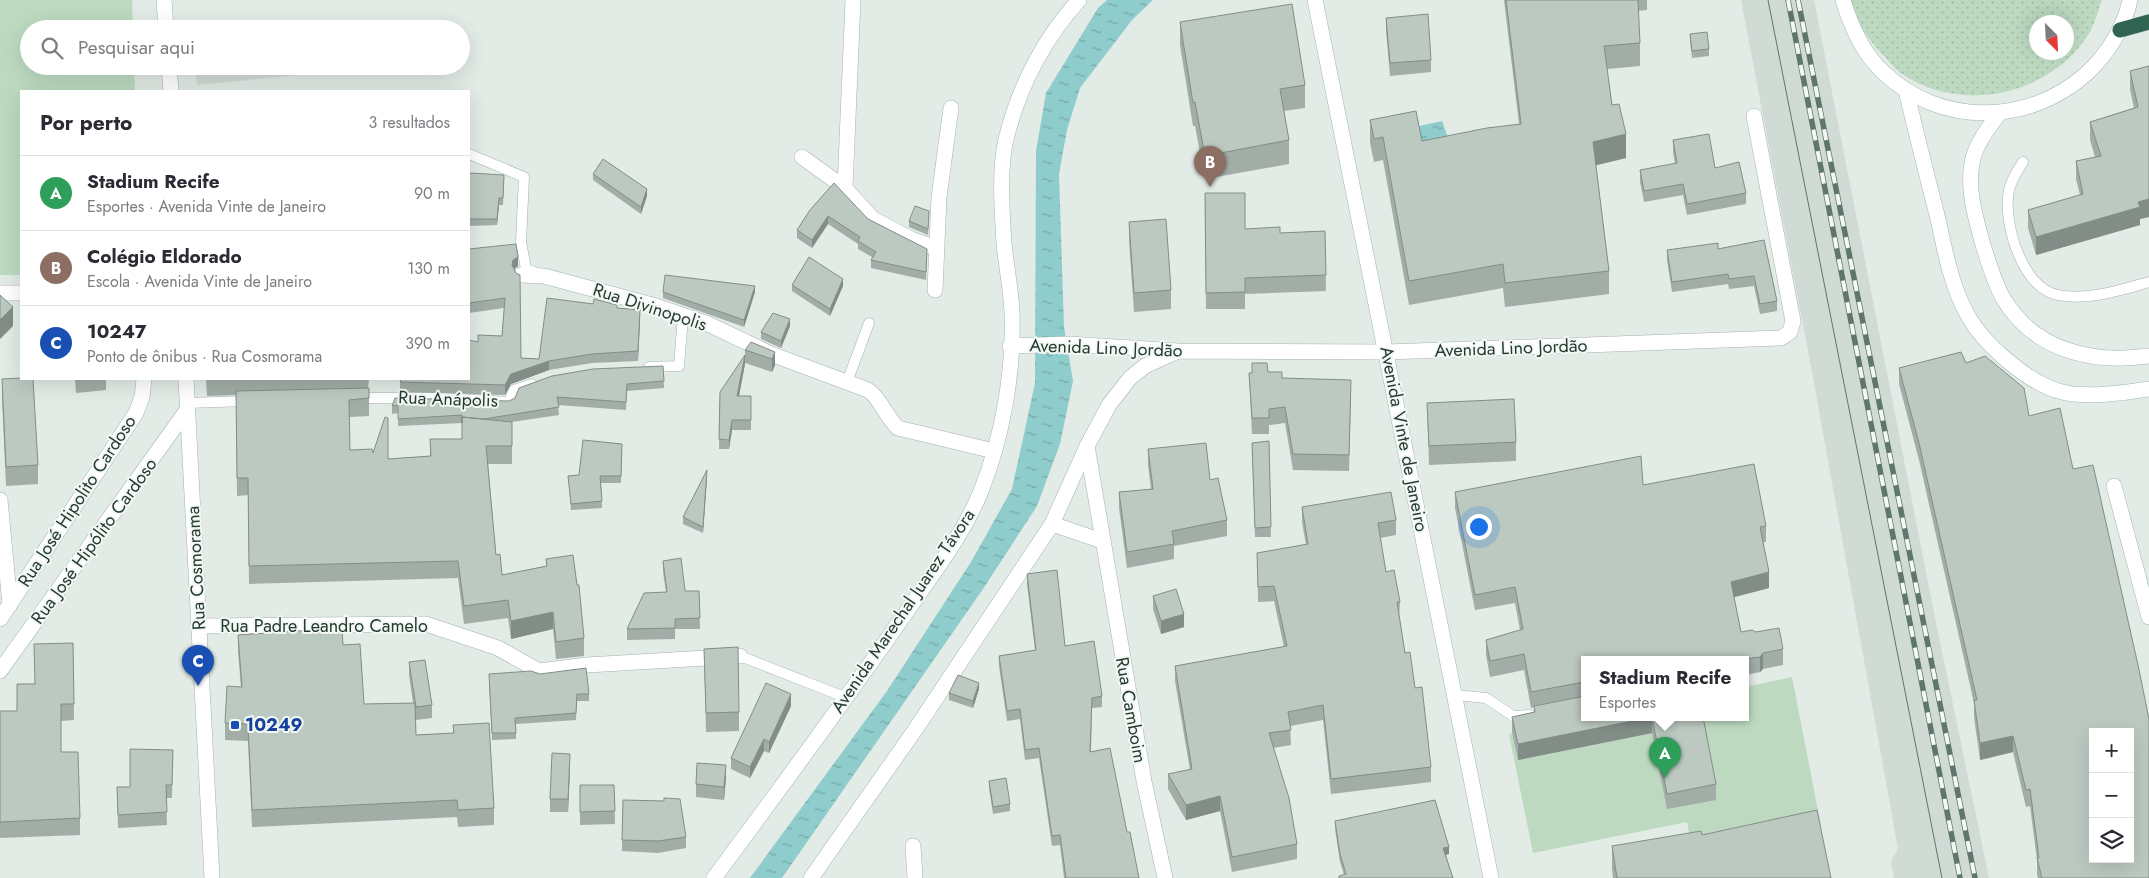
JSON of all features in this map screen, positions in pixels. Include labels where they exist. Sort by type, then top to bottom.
[{"type":"highway","points":[[2120,30],[2149,22]]},
{"type":"street","points":[[164,0],[165,20]]},
{"type":"street","points":[[845,188],[853,0]]},
{"type":"street","name":"Avenida Marechal Juarez Távora","points":[[714,878],[847,698],[964,524],[981,491],[994,451],[1006,399],[1010,346],[1012,312],[1004,244],[1002,188],[1006,141],[1020,95],[1034,64],[1061,21],[1079,0]]},
{"type":"street","name":"Avenida Vinte de Janeiro","points":[[1315,0],[1491,878]]},
{"type":"street","points":[[1843,0],[1850,24],[1864,50],[1883,72],[1906,90],[1935,105],[1966,113],[1999,114],[2036,105],[2070,88],[2099,62],[2120,30],[2130,1]]},
{"type":"street","points":[[170,75],[171,90]]},
{"type":"street","points":[[1906,90],[1949,267],[1967,314],[1981,334],[1997,353],[2030,377],[2062,392],[2116,394],[2149,389]]},
{"type":"street","points":[[935,290],[936,248],[943,164],[951,108]]},
{"type":"street","points":[[1999,114],[1982,138],[1972,163],[1973,209],[1996,283],[2004,300],[2024,324],[2057,347],[2089,358],[2124,360],[2149,356]]},
{"type":"street","name":"Avenida Lino Jordão","points":[[1010,346],[1069,344],[1178,350],[1387,352],[1781,338],[1790,332],[1793,321],[1754,116]]},
{"type":"street","points":[[802,157],[845,188],[873,219],[898,234],[936,248]]},
{"type":"street","name":"Rua Divinopolis","points":[[521,275],[544,276],[656,306],[706,323],[771,354],[868,390],[878,398],[890,420],[898,428],[994,451]]},
{"type":"street","points":[[0,293],[20,293]]},
{"type":"street","points":[[812,878],[915,730],[1052,524],[1087,446],[1109,405],[1130,378],[1145,366],[1178,350]]},
{"type":"street","name":"Rua José Hipolito Cardoso","points":[[0,619],[136,413],[142,397],[144,380]]},
{"type":"street","name":"Rua Cosmorama","points":[[186,380],[212,878]]},
{"type":"street","name":"Rua José Hipólito Cardoso","points":[[0,672],[187,407]]},
{"type":"street","name":"Rua Camboim","points":[[1087,446],[1144,781],[1165,878]]},
{"type":"street","points":[[2114,486],[2149,617]]},
{"type":"street","points":[[0,500],[10,605]]},
{"type":"street","points":[[1052,524],[1102,541]]},
{"type":"street","name":"Rua Padre Leandro Camelo","points":[[199,626],[426,624],[498,648],[539,671],[587,665],[740,656]]},
{"type":"street","points":[[913,846],[915,878]]},
{"type":"lane","points":[[470,154],[524,177],[521,242],[526,269],[544,276]]},
{"type":"lane","points":[[2023,162],[2011,181],[2007,221],[2026,270],[2036,284],[2058,295],[2086,296],[2149,282]]},
{"type":"lane","points":[[641,368],[679,366],[683,316]]},
{"type":"lane","points":[[847,382],[869,323]]},
{"type":"lane","name":"Rua Anápolis","points":[[346,398],[445,398],[509,402],[514,390],[541,380]]},
{"type":"lane","points":[[187,407],[257,401]]},
{"type":"lane","points":[[740,656],[847,698]]},
{"type":"lane","points":[[1455,695],[1486,698],[1514,716],[1540,714]]},
{"type":"shaded area","points":[[1741,0],[1814,0],[1934,613],[1989,878],[1894,878],[1891,862],[1898,849],[1814,383]]},
{"type":"shaded area","points":[[196,75],[298,75],[197,85]]},
{"type":"green space","points":[[0,0],[132,0],[133,20],[20,20],[20,75],[134,75],[135,90],[20,90],[20,275],[0,275]]},
{"type":"green space","points":[[1851,0],[2102,0],[2090,32],[2074,53],[2074,15],[2029,15],[2029,60],[2066,60],[2053,71],[2030,84],[2005,92],[1978,95],[1952,94],[1926,87],[1902,74],[1869,39],[1856,16]]},
{"type":"green space","points":[[1792,677],[1821,826],[1693,852],[1687,822],[1533,853],[1509,734],[1581,720],[1749,721],[1749,686]]},
{"type":"water","points":[[1107,0],[1153,0],[1132,20],[1080,88],[1067,130],[1059,174],[1064,327],[1073,381],[1060,444],[1037,506],[983,589],[782,878],[750,878],[887,691],[971,562],[1012,489],[1035,383],[1036,151],[1046,93],[1098,8]]},
{"type":"water","points":[[1442,121],[1450,143],[1407,148],[1406,129]]},
{"type":"building","points":[[1506,0],[1638,0],[1640,43],[1604,46],[1612,105],[1619,104],[1626,134],[1593,142],[1609,271],[1505,283],[1503,264],[1409,281],[1383,137],[1374,139],[1370,120],[1416,111],[1422,141],[1487,128],[1521,124]]},
{"type":"building","points":[[1292,4],[1305,85],[1280,89],[1289,140],[1205,156],[1195,102],[1193,103],[1180,22]]},
{"type":"building","points":[[1428,14],[1431,60],[1390,63],[1386,18]]},
{"type":"building","points":[[1707,32],[1709,49],[1692,51],[1690,34]]},
{"type":"building","points":[[2149,66],[2149,199],[2138,202],[2140,207],[2036,237],[2028,210],[2083,194],[2076,161],[2101,156],[2090,122],[2138,107],[2130,71]]},
{"type":"building","points":[[1709,134],[1715,168],[1739,162],[1746,193],[1687,204],[1683,184],[1644,191],[1640,170],[1677,163],[1673,140]]},
{"type":"building","points":[[603,159],[647,189],[641,207],[593,174]]},
{"type":"building","points":[[470,173],[504,175],[503,198],[499,198],[497,219],[470,219]]},
{"type":"building","points":[[834,183],[868,219],[927,249],[926,272],[871,260],[876,252],[858,241],[860,237],[828,216],[812,240],[797,230],[810,210]]},
{"type":"building","points":[[1205,193],[1245,193],[1245,229],[1280,227],[1280,233],[1325,231],[1326,275],[1245,278],[1245,292],[1206,293]]},
{"type":"building","points":[[915,206],[929,211],[928,229],[909,221]]},
{"type":"building","points":[[1166,219],[1171,290],[1134,293],[1129,222]]},
{"type":"building","points":[[1764,240],[1777,301],[1760,304],[1754,276],[1729,279],[1728,274],[1672,282],[1667,250],[1718,243],[1718,249]]},
{"type":"building","points":[[516,244],[518,257],[513,260],[512,265],[516,273],[520,275],[521,358],[539,359],[547,298],[593,304],[594,299],[617,305],[617,308],[640,310],[638,351],[592,354],[549,361],[511,374],[505,385],[400,382],[401,380],[470,380],[470,340],[478,342],[478,335],[502,336],[505,298],[470,303],[470,249]]},
{"type":"building","points":[[809,257],[843,279],[830,309],[792,285]]},
{"type":"building","points":[[665,275],[755,286],[744,320],[663,292]]},
{"type":"building","points":[[0,295],[13,307],[0,320]]},
{"type":"building","points":[[773,313],[790,319],[781,341],[761,332]]},
{"type":"building","points":[[751,342],[775,352],[772,359],[745,350]]},
{"type":"building","points":[[1961,352],[1966,363],[1985,356],[2024,388],[2029,416],[2060,408],[2073,469],[2093,465],[2149,719],[2149,878],[2042,878],[2037,858],[2039,858],[2030,789],[2026,790],[2013,736],[1980,743],[1974,700],[1977,700],[1919,443],[1899,368]]},
{"type":"building","points":[[745,355],[737,396],[751,396],[751,420],[732,420],[729,440],[719,439],[720,392]]},
{"type":"building","points":[[1252,363],[1267,363],[1268,372],[1282,372],[1282,378],[1351,380],[1349,455],[1293,454],[1285,407],[1269,409],[1269,418],[1252,418],[1249,373],[1252,373]]},
{"type":"building","points":[[663,366],[664,381],[627,384],[626,402],[557,397],[559,407],[484,419],[462,417],[462,415],[398,419],[398,405],[392,406],[395,398],[509,401],[515,398],[519,388],[552,376],[593,369]]},
{"type":"building","points":[[20,378],[20,380],[33,380],[38,465],[6,467],[2,379]]},
{"type":"building","points":[[369,388],[369,398],[349,400],[350,450],[372,449],[373,453],[385,417],[388,418],[388,459],[431,456],[430,439],[462,439],[462,417],[512,422],[512,446],[486,446],[496,555],[500,554],[502,575],[547,566],[546,559],[573,555],[577,585],[579,585],[584,638],[556,642],[553,612],[511,621],[508,600],[464,606],[458,561],[249,566],[248,478],[237,478],[236,391]]},
{"type":"building","points":[[1514,399],[1516,442],[1429,446],[1427,403]]},
{"type":"building","points":[[583,440],[622,444],[621,476],[600,476],[602,501],[571,504],[568,476],[579,475]]},
{"type":"building","points":[[1269,441],[1271,527],[1255,528],[1252,443]]},
{"type":"building","points":[[1206,443],[1210,480],[1218,478],[1227,520],[1172,531],[1174,544],[1127,552],[1119,492],[1153,489],[1148,449]]},
{"type":"building","points":[[1641,456],[1643,485],[1754,464],[1766,526],[1760,527],[1769,572],[1731,582],[1741,632],[1752,630],[1756,632],[1779,628],[1783,649],[1763,653],[1760,657],[1749,658],[1749,656],[1581,656],[1581,683],[1531,692],[1524,654],[1490,661],[1486,640],[1523,629],[1515,587],[1475,595],[1455,492]]},
{"type":"building","points":[[707,470],[703,527],[683,517]]},
{"type":"building","points":[[1391,492],[1396,520],[1378,523],[1386,572],[1394,570],[1400,602],[1397,602],[1405,653],[1410,652],[1415,688],[1422,687],[1431,767],[1331,779],[1323,705],[1288,712],[1291,730],[1269,733],[1289,798],[1297,844],[1232,857],[1220,796],[1186,805],[1168,774],[1192,769],[1175,666],[1287,646],[1274,586],[1258,587],[1257,553],[1308,544],[1302,507]]},
{"type":"building","points":[[681,558],[685,591],[699,591],[700,618],[675,619],[675,628],[627,629],[644,593],[667,592],[663,561]]},
{"type":"building","points":[[1057,570],[1065,646],[1094,641],[1102,696],[1092,698],[1090,752],[1110,748],[1127,832],[1130,832],[1139,878],[1066,878],[1060,835],[1052,836],[1039,748],[1025,750],[1020,709],[1007,711],[999,656],[1036,650],[1027,574]]},
{"type":"building","points":[[1176,589],[1184,614],[1161,621],[1153,596]]},
{"type":"building","points":[[342,628],[343,645],[360,644],[364,704],[415,703],[416,735],[454,733],[453,725],[489,723],[494,808],[458,810],[457,800],[252,810],[248,724],[225,723],[227,686],[242,687],[238,635]]},
{"type":"building","points":[[73,643],[74,704],[61,704],[61,752],[78,752],[80,818],[0,822],[0,711],[17,711],[17,684],[35,684],[34,644]]},
{"type":"building","points":[[738,647],[739,712],[706,713],[704,649]]},
{"type":"building","points":[[425,660],[432,705],[416,707],[409,662]]},
{"type":"building","points":[[586,668],[589,694],[577,694],[576,713],[515,718],[516,733],[492,733],[489,674],[531,671],[540,674]]},
{"type":"building","points":[[958,675],[979,683],[973,701],[949,693]]},
{"type":"building","points":[[766,683],[791,694],[769,742],[764,739],[750,767],[731,758]]},
{"type":"building","points":[[1581,697],[1581,721],[1632,721],[1518,744],[1512,717],[1535,712],[1534,706]]},
{"type":"building","points":[[1653,721],[1704,721],[1716,784],[1667,794]]},
{"type":"building","points":[[130,749],[173,750],[172,785],[166,785],[167,812],[118,815],[117,787],[130,787]]},
{"type":"building","points":[[552,753],[570,754],[568,799],[550,799]]},
{"type":"building","points":[[697,763],[726,765],[724,787],[696,784]]},
{"type":"building","points":[[1006,778],[1010,804],[993,807],[989,781]]},
{"type":"building","points":[[580,785],[614,785],[615,811],[580,812]]},
{"type":"building","points":[[664,798],[680,799],[686,837],[658,841],[622,840],[623,800],[664,801]]},
{"type":"building","points":[[1435,800],[1449,847],[1443,848],[1453,878],[1339,878],[1339,876],[1346,874],[1340,854],[1335,821]]},
{"type":"building","points":[[1817,810],[1831,878],[1617,878],[1612,846],[1701,831],[1702,835]]},
{"type":"tram line","points":[[1768,0],[1942,878]]},
{"type":"railway","points":[[1788,0],[1960,878]]},
{"type":"railway","points":[[1798,0],[1975,878]]},
{"type":"place","name":"Colégio Eldorado","points":[[1210,187]]},
{"type":"place","name":"10247","points":[[198,686]]},
{"type":"place","name":"10249","points":[[235,725]]},
{"type":"place","name":"Stadium Recife","points":[[1665,778]]}]
